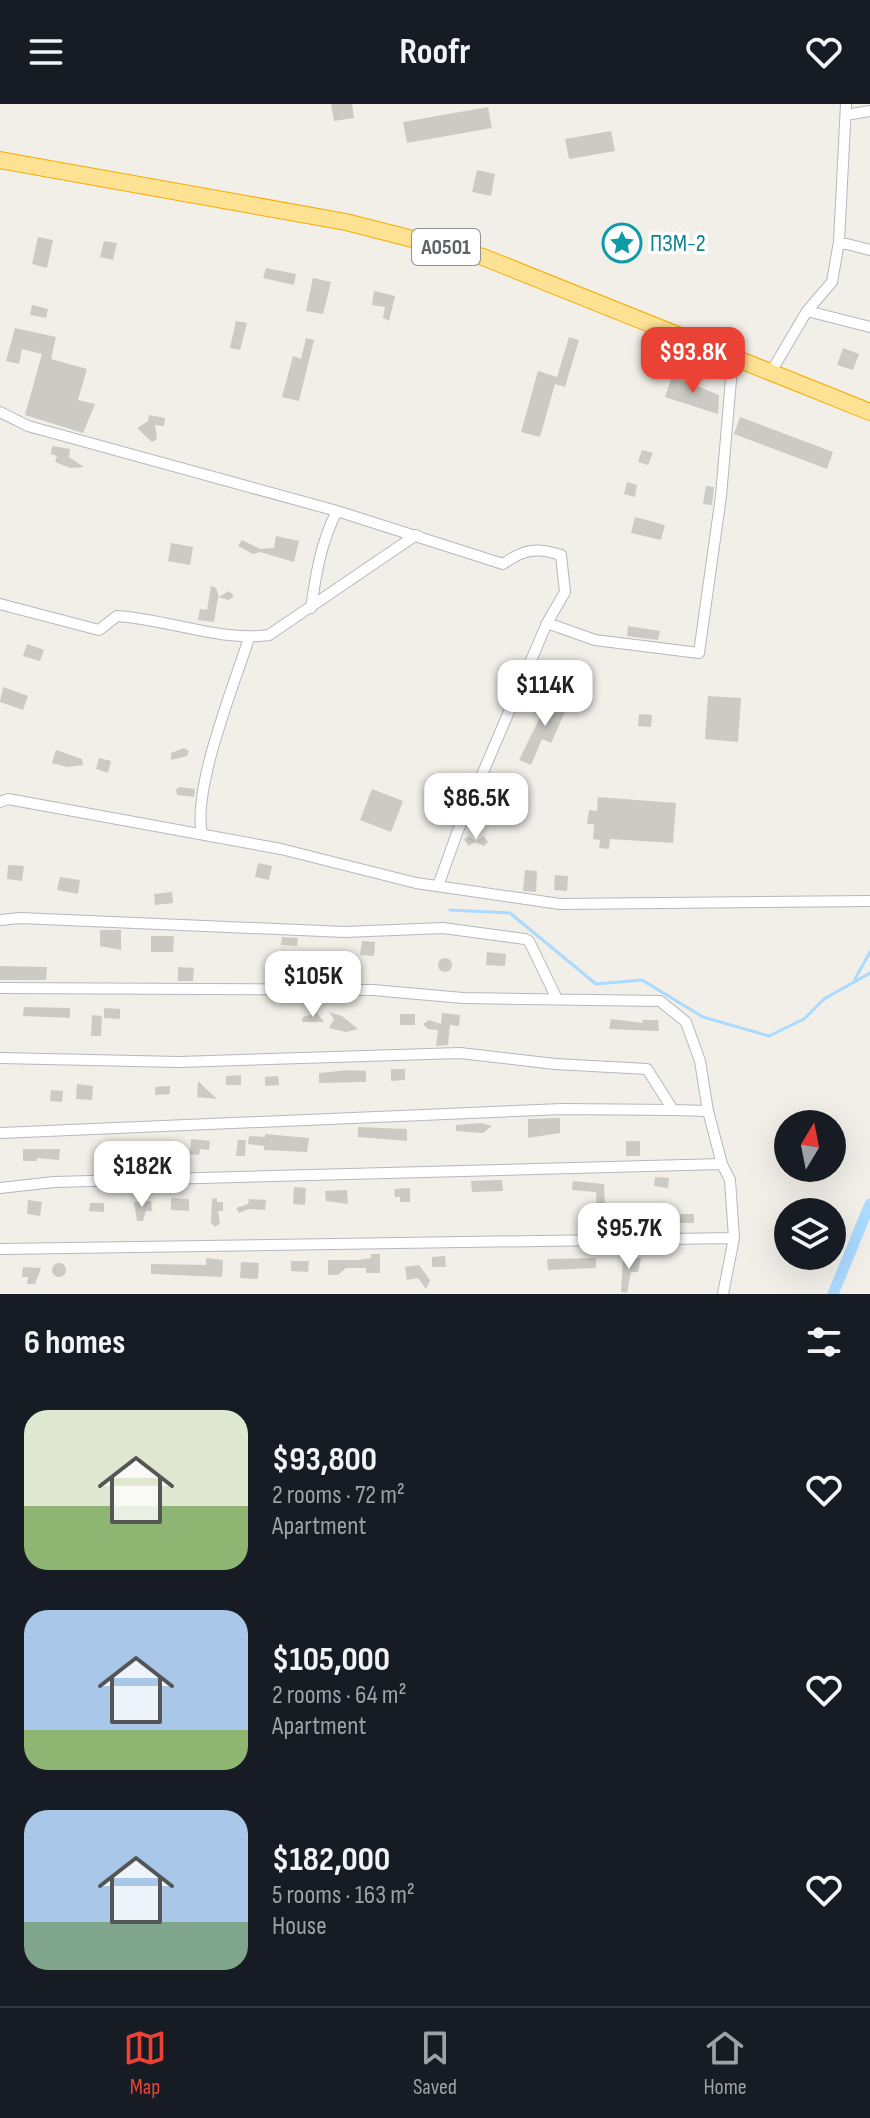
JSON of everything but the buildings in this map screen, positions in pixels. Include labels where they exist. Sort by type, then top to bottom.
[{"type":"highway","name":"A0501","points":[[0,160],[346,222],[495,261],[870,412]]},
{"type":"street","points":[[771,372],[807,311],[832,282],[839,242],[846,110],[870,111]]},
{"type":"street","points":[[839,242],[870,250]]},
{"type":"street","points":[[807,311],[870,327]]},
{"type":"street","points":[[547,623],[595,640],[699,653],[721,496],[733,356]]},
{"type":"street","points":[[0,412],[28,426],[337,511],[446,544],[478,559],[503,564],[520,552],[540,548],[561,555],[565,592],[547,623],[457,833],[438,886]]},
{"type":"street","points":[[311,608],[325,534],[337,511]]},
{"type":"street","points":[[0,604],[99,630],[117,616],[149,618],[249,638],[269,635],[416,535],[446,544]]},
{"type":"street","points":[[202,834],[200,810],[214,749],[249,638]]},
{"type":"street","points":[[3,797],[202,834],[438,886],[560,904],[870,901]]},
{"type":"street","points":[[0,920],[20,918],[345,932],[443,928],[525,939],[529,941],[556,997]]},
{"type":"street","points":[[0,988],[373,990],[463,998],[556,997],[660,1001],[686,1022],[700,1061],[708,1111],[722,1164],[730,1180],[734,1238],[723,1294]]},
{"type":"street","points":[[0,1058],[179,1062],[460,1053],[555,1064],[645,1068],[673,1110]]},
{"type":"street","points":[[0,1133],[562,1109],[708,1111]]},
{"type":"street","points":[[0,1188],[69,1182],[722,1164]]},
{"type":"street","points":[[0,1249],[734,1238]]},
{"type":"waterway","points":[[450,910],[510,913],[596,984],[642,980],[703,1017],[769,1036],[804,1019],[824,999],[870,973]]},
{"type":"waterway","points":[[855,979],[870,952]]},
{"type":"waterway","points":[[833,1294],[870,1204]]},
{"type":"place","name":"ПЗМ-2","points":[[622,243]]}]
